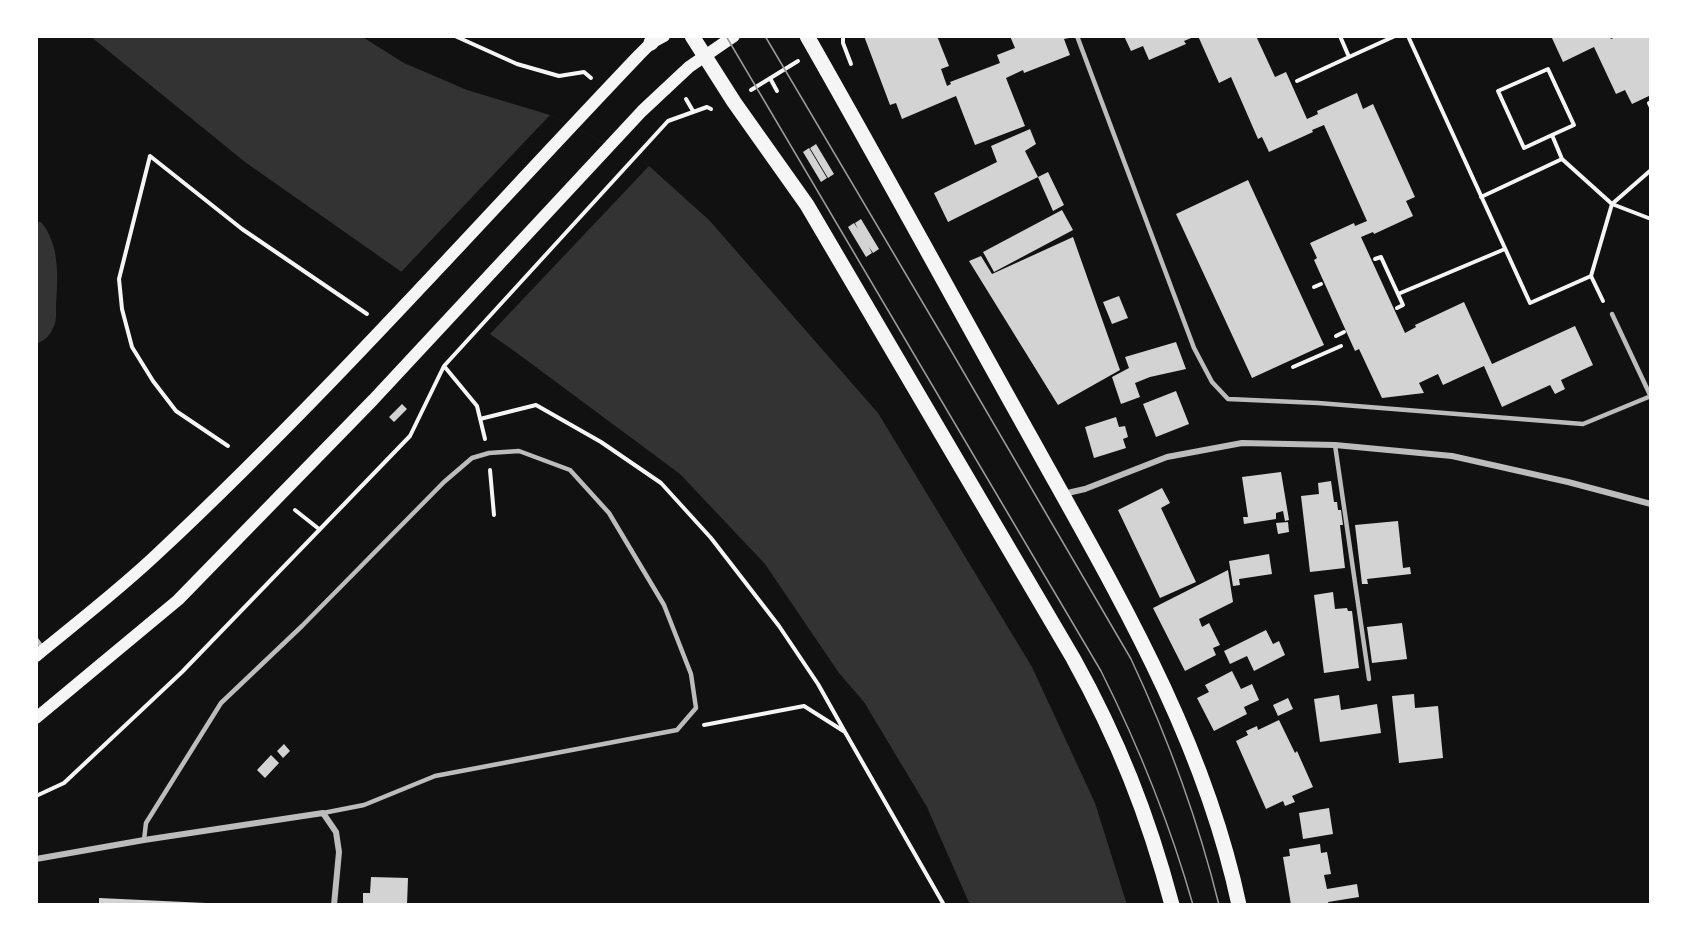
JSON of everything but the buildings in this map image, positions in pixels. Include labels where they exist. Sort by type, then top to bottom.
[{"type":"main road","points":[[692,36],[734,102],[807,205],[1084,677],[1118,744],[1132,779],[1161,861],[1172,905]]},
{"type":"main road","points":[[36,718],[178,600],[342,432],[642,111],[689,67],[734,36]]},
{"type":"main road","points":[[807,36],[1160,675],[1216,817],[1239,905]]},
{"type":"main road","points":[[40,653],[155,556],[249,465],[385,325],[656,38]]},
{"type":"street","points":[[1062,495],[1085,489],[1167,457],[1242,443],[1335,445],[1452,456],[1568,482],[1651,504]]},
{"type":"street","points":[[36,859],[323,813],[336,832],[339,852],[334,905]]},
{"type":"lane","points":[[1077,36],[1194,348],[1212,382],[1228,399],[1318,403],[1583,424],[1651,396],[1612,314]]},
{"type":"lane","points":[[1335,445],[1369,679]]},
{"type":"lane","points":[[144,840],[146,823],[221,703],[302,626],[444,482],[472,458],[489,453],[519,451],[570,470],[609,513],[664,605],[691,674],[696,708],[676,730],[435,776],[364,805],[323,813]]},
{"type":"lane","points":[[36,639],[40,653]]},
{"type":"path","points":[[455,36],[517,64],[559,76],[584,72],[605,90]]},
{"type":"path","points":[[843,36],[843,43]]},
{"type":"path","points":[[1340,36],[1349,57]]},
{"type":"path","points":[[1297,81],[1395,36]]},
{"type":"path","points":[[1408,36],[1530,303],[1591,276]]},
{"type":"path","points":[[749,91],[796,62]]},
{"type":"path","points":[[1548,69],[1574,125],[1552,135],[1524,148],[1498,91],[1548,69]]},
{"type":"path","points":[[770,78],[777,91]]},
{"type":"path","points":[[36,796],[64,783],[182,672],[410,436],[444,366],[668,121],[693,111],[688,100]]},
{"type":"path","points":[[1552,135],[1562,159],[1612,204],[1651,219]]},
{"type":"path","points":[[228,446],[176,411],[153,381],[132,347],[122,309],[119,279],[150,156],[242,229],[349,304],[385,325]]},
{"type":"path","points":[[1481,197],[1562,159]]},
{"type":"path","points":[[1603,300],[1591,276],[1612,204],[1651,170]]},
{"type":"path","points":[[1398,294],[1505,249]]},
{"type":"path","points":[[1375,259],[1381,256],[1403,305],[1397,308]]},
{"type":"path","points":[[1314,287],[1322,284]]},
{"type":"path","points":[[1336,336],[1344,332]]},
{"type":"path","points":[[1293,367],[1341,346]]},
{"type":"path","points":[[480,419],[536,405],[601,442],[661,483],[711,538],[779,626],[818,684],[944,905]]},
{"type":"path","points":[[295,509],[319,529]]},
{"type":"path","points":[[676,730],[804,706],[845,732]]},
{"type":"shaded area","points":[[90,36],[361,36],[404,63],[467,90],[550,115],[649,166],[709,220],[878,413],[1032,667],[1095,803],[1127,905],[970,905],[927,807],[864,702],[839,673],[765,564],[680,474],[517,353],[245,162]]},
{"type":"shaded area","points":[[36,222],[41,222],[52,240],[57,284],[54,326],[46,338],[36,344]]},
{"type":"pier","points":[[550,115],[649,166],[490,334],[401,272]]},
{"type":"tram line","points":[[726,36],[1101,671],[1153,786],[1193,905]]},
{"type":"tram line","points":[[765,36],[1131,659],[1181,780],[1202,842],[1219,905]]}]
